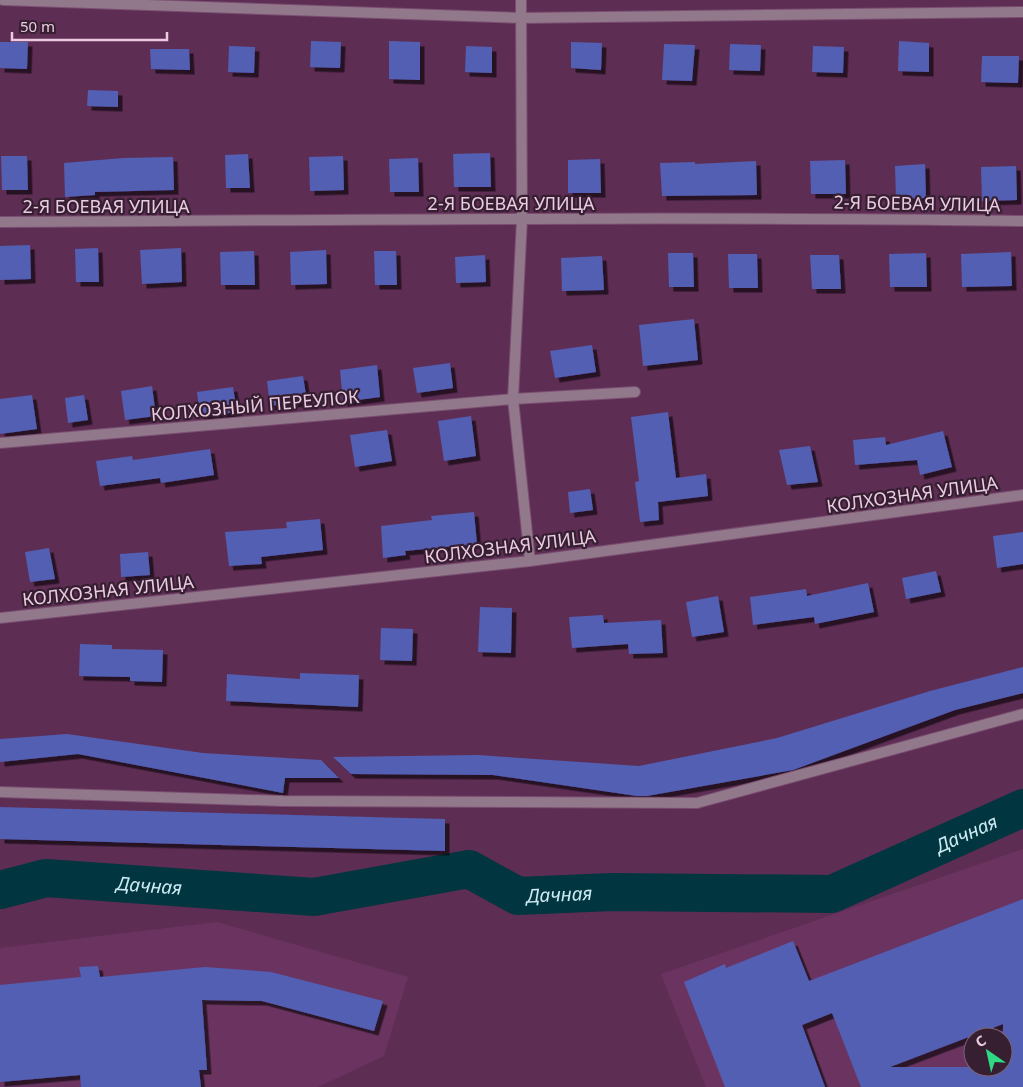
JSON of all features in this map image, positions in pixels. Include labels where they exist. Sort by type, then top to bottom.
[{"type":"street","points":[[3,0],[521,18],[1023,12]]},
{"type":"street","points":[[521,0],[522,219],[513,399],[530,561]]},
{"type":"street","name":"2-Я БОЕВАЯ УЛИЦА","points":[[0,222],[522,219],[1023,221]]},
{"type":"street","name":"КОЛХОЗНЫЙ ПЕРЕУЛОК","points":[[0,443],[513,399],[635,392]]},
{"type":"street","name":"КОЛХОЗНАЯ УЛИЦА","points":[[0,618],[530,561],[1023,496]]},
{"type":"street","points":[[0,792],[283,802],[697,803],[1023,714]]},
{"type":"shaded area","points":[[1023,849],[1023,1087],[706,1087],[661,974]]},
{"type":"shaded area","points":[[217,922],[408,977],[384,1056],[318,1087],[0,1087],[0,948]]},
{"type":"building","points":[[311,41],[341,42],[340,68],[310,67]]},
{"type":"building","points":[[389,41],[420,42],[420,80],[389,79]]},
{"type":"building","points":[[899,41],[929,43],[929,72],[898,71]]},
{"type":"building","points":[[0,42],[28,42],[27,69],[0,68]]},
{"type":"building","points":[[571,42],[602,43],[601,70],[571,68]]},
{"type":"building","points":[[664,44],[695,45],[692,81],[662,80]]},
{"type":"building","points":[[730,44],[761,45],[760,71],[729,70]]},
{"type":"building","points":[[229,46],[255,47],[254,73],[228,72]]},
{"type":"building","points":[[466,46],[492,47],[492,73],[465,72]]},
{"type":"building","points":[[813,46],[844,47],[843,73],[812,72]]},
{"type":"building","points":[[150,49],[189,49],[190,70],[151,69]]},
{"type":"building","points":[[982,56],[1019,56],[1018,83],[981,82]]},
{"type":"building","points":[[88,90],[118,91],[118,107],[87,106]]},
{"type":"building","points":[[490,153],[491,187],[454,187],[453,154]]},
{"type":"building","points":[[248,154],[250,188],[226,188],[225,155]]},
{"type":"building","points":[[1,156],[27,156],[28,190],[2,190]]},
{"type":"building","points":[[343,156],[344,190],[310,191],[309,157]]},
{"type":"building","points":[[173,157],[174,190],[95,192],[95,195],[65,197],[64,163],[123,158]]},
{"type":"building","points":[[418,158],[419,192],[390,192],[389,159]]},
{"type":"building","points":[[600,159],[601,193],[568,193],[568,160]]},
{"type":"building","points":[[845,160],[846,194],[811,194],[810,161]]},
{"type":"building","points":[[756,161],[757,195],[662,196],[660,163],[695,162],[695,164]]},
{"type":"building","points":[[925,164],[926,198],[896,199],[895,166]]},
{"type":"building","points":[[1016,166],[1017,200],[982,201],[981,167]]},
{"type":"building","points":[[30,245],[31,279],[0,280],[0,246]]},
{"type":"building","points":[[98,248],[99,282],[76,282],[75,249]]},
{"type":"building","points":[[181,248],[182,282],[142,284],[140,250]]},
{"type":"building","points":[[326,250],[327,284],[291,285],[290,252]]},
{"type":"building","points":[[254,251],[255,285],[221,285],[220,252]]},
{"type":"building","points":[[374,251],[396,251],[397,285],[375,285]]},
{"type":"building","points":[[1011,252],[1012,286],[962,287],[961,254]]},
{"type":"building","points":[[668,253],[693,253],[694,287],[669,287]]},
{"type":"building","points":[[926,253],[927,287],[890,287],[889,254]]},
{"type":"building","points":[[728,254],[757,254],[758,288],[729,288]]},
{"type":"building","points":[[485,255],[486,282],[456,283],[455,257]]},
{"type":"building","points":[[810,255],[839,255],[841,289],[812,289]]},
{"type":"building","points":[[602,256],[604,290],[562,291],[561,258]]},
{"type":"building","points":[[694,319],[698,360],[643,366],[639,325]]},
{"type":"building","points":[[592,345],[596,372],[555,378],[550,351]]},
{"type":"building","points":[[450,363],[453,388],[417,393],[413,368]]},
{"type":"building","points":[[377,365],[380,397],[343,402],[340,370]]},
{"type":"building","points":[[303,376],[307,401],[270,406],[267,381]]},
{"type":"building","points":[[152,386],[156,416],[125,420],[121,391]]},
{"type":"building","points":[[233,387],[237,412],[200,417],[197,392]]},
{"type":"building","points":[[32,395],[37,429],[0,434],[0,399]]},
{"type":"building","points":[[84,395],[88,420],[68,423],[65,398]]},
{"type":"building","points":[[668,412],[676,478],[706,474],[708,496],[658,502],[659,520],[640,522],[635,482],[639,481],[631,417]]},
{"type":"building","points":[[471,416],[476,456],[444,461],[438,421]]},
{"type":"building","points":[[387,430],[392,461],[355,467],[350,435]]},
{"type":"building","points":[[943,431],[952,467],[920,475],[917,460],[855,465],[853,440],[885,437],[886,445]]},
{"type":"building","points":[[810,446],[818,482],[787,485],[779,450]]},
{"type":"building","points":[[210,449],[214,475],[161,483],[160,478],[100,486],[96,461],[132,456],[133,460]]},
{"type":"building","points":[[590,489],[593,510],[570,513],[568,492]]},
{"type":"building","points":[[474,512],[477,544],[405,551],[406,555],[383,558],[381,526],[432,520],[431,516]]},
{"type":"building","points":[[320,519],[323,550],[261,557],[262,564],[229,566],[225,532],[287,528],[286,522]]},
{"type":"building","points":[[1023,532],[1023,564],[997,568],[993,536]]},
{"type":"building","points":[[49,548],[55,579],[30,582],[25,552]]},
{"type":"building","points":[[148,552],[150,575],[121,577],[120,554]]},
{"type":"building","points":[[936,571],[941,592],[906,599],[902,578]]},
{"type":"building","points":[[868,583],[874,612],[815,624],[814,617],[753,625],[750,597],[806,589],[807,596]]},
{"type":"building","points":[[718,596],[724,632],[692,637],[686,602]]},
{"type":"building","points":[[480,607],[512,608],[511,653],[478,652]]},
{"type":"building","points":[[603,615],[604,623],[661,620],[663,653],[629,654],[628,644],[572,648],[569,617]]},
{"type":"building","points":[[381,628],[413,629],[412,661],[380,660]]},
{"type":"building","points":[[80,644],[112,645],[112,649],[163,650],[162,682],[130,681],[130,677],[79,676]]},
{"type":"building","points":[[1023,667],[1023,693],[955,710],[793,770],[647,796],[493,775],[351,774],[333,757],[478,755],[639,766],[777,738],[930,691]]},
{"type":"building","points":[[300,673],[359,675],[358,707],[226,701],[227,674],[300,679]]},
{"type":"building","points":[[67,734],[203,753],[321,760],[339,778],[285,778],[283,793],[78,754],[0,762],[0,739]]},
{"type":"building","points":[[0,807],[445,819],[445,851],[0,839]]},
{"type":"building","points":[[1023,899],[1023,1087],[861,1087],[832,1013],[802,1025],[825,1087],[725,1087],[684,982],[725,964],[726,968],[793,941],[809,981]]},
{"type":"building","points":[[98,966],[100,977],[205,967],[271,972],[383,1001],[374,1031],[262,1001],[202,1000],[207,1070],[199,1070],[201,1087],[81,1087],[80,1075],[0,1082],[0,985],[81,977],[79,967]]},
{"type":"waterway","name":"Дачная","points":[[0,890],[46,878],[314,897],[469,869],[518,896],[612,892],[832,894],[1023,808]]}]
